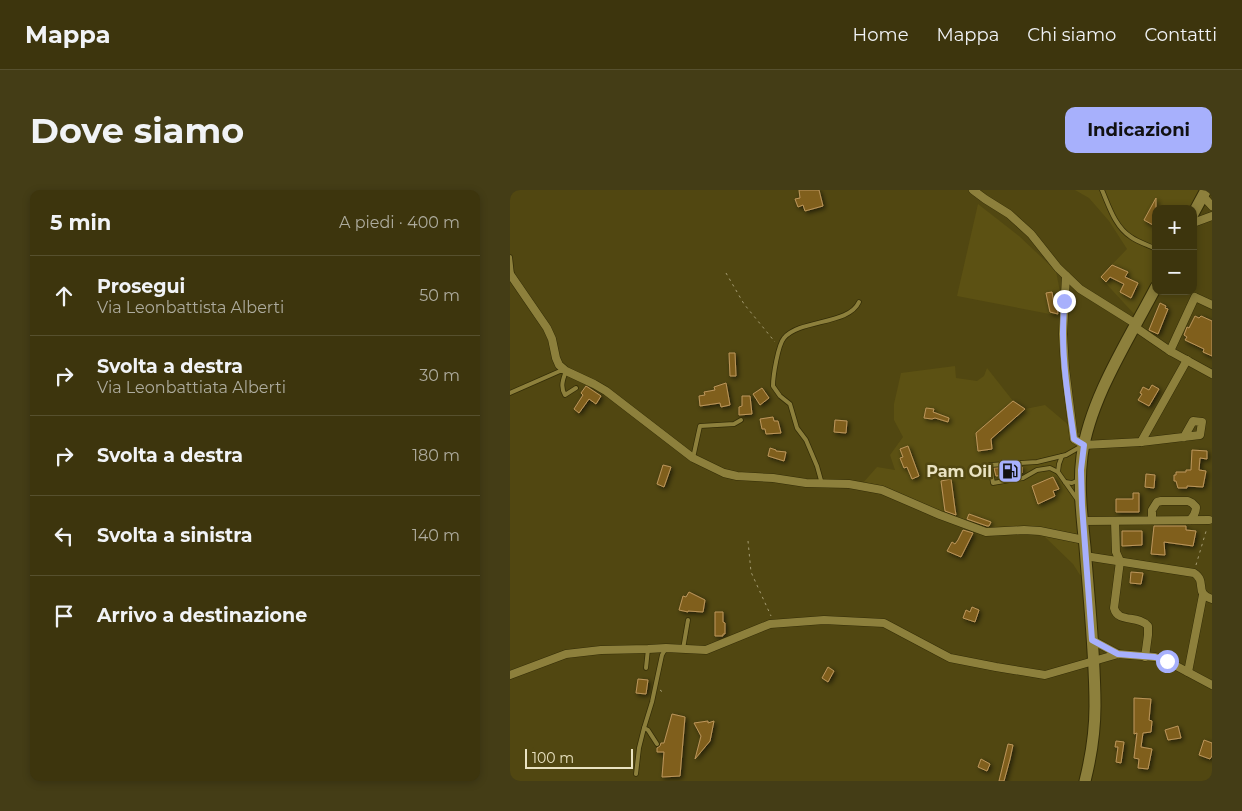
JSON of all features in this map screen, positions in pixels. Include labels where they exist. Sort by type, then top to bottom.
[{"type":"main road","points":[[1197,209],[1207,195]]},
{"type":"main road","points":[[1085,781],[1093,737],[1095,707],[1081,464],[1084,445],[1097,402],[1111,371],[1152,294]]},
{"type":"street","points":[[973,190],[985,200],[1009,214],[1031,234],[1058,268],[1080,289],[1135,325],[1170,351],[1212,374]]},
{"type":"street","points":[[1207,195],[1212,206]]},
{"type":"street","points":[[1197,222],[1212,216]]},
{"type":"street","points":[[511,276],[547,328],[559,365],[566,371],[606,391],[693,458],[724,473],[806,483],[849,484],[882,490],[986,532],[1024,530],[1084,540]]},
{"type":"street","points":[[1066,276],[1063,334],[1065,368],[1074,439],[1084,445],[1141,442],[1184,437]]},
{"type":"street","points":[[1170,351],[1195,297],[1212,305]]},
{"type":"street","points":[[1141,442],[1187,360]]},
{"type":"street","points":[[1152,520],[1152,510],[1157,502],[1188,501],[1196,508],[1194,516],[1190,520]]},
{"type":"street","points":[[1083,521],[1209,520]]},
{"type":"street","points":[[1115,521],[1116,552],[1120,561],[1115,613],[1118,616],[1142,621],[1148,626],[1145,657]]},
{"type":"street","points":[[1085,556],[1197,575],[1200,579],[1203,595],[1188,672]]},
{"type":"street","points":[[1203,595],[1212,599]]},
{"type":"street","points":[[510,675],[566,654],[601,650],[666,648],[706,650],[770,624],[824,620],[884,624],[950,658],[1045,676],[1118,654],[1161,659],[1212,685]]},
{"type":"street","points":[[1092,640],[1118,654]]},
{"type":"lane","points":[[1102,190],[1114,218],[1125,232],[1152,247]]},
{"type":"lane","points":[[510,257],[511,276]]},
{"type":"lane","points":[[822,484],[818,466],[806,440],[797,428],[790,404],[776,392],[773,386],[775,369],[784,337],[808,326],[852,311],[859,302]]},
{"type":"lane","points":[[510,393],[556,373],[566,371],[562,388],[563,393],[565,395],[576,388]]},
{"type":"lane","points":[[693,458],[700,426],[734,424],[741,420]]},
{"type":"lane","points":[[1082,505],[1058,472],[1050,468],[1037,470],[1023,478],[993,483],[990,465],[1037,462],[1066,456],[1084,445]]},
{"type":"lane","points":[[1058,472],[1058,464],[1062,456]]},
{"type":"lane","points":[[1065,482],[1072,483],[1081,479]]},
{"type":"lane","points":[[683,649],[688,620]]},
{"type":"lane","points":[[636,774],[639,748],[652,702],[662,655],[666,648]]},
{"type":"lane","points":[[646,668],[648,649]]},
{"type":"lane","points":[[644,728],[648,730],[657,744]]},
{"type":"path","points":[[726,272],[744,304],[780,349]]},
{"type":"path","points":[[1194,573],[1209,520]]},
{"type":"path","points":[[748,541],[751,572],[775,624]]},
{"type":"shaded area","points":[[1075,190],[1202,190],[1194,205],[1152,205],[1152,286],[1136,316],[1100,277],[1127,249],[1109,221],[1089,198]]},
{"type":"shaded area","points":[[978,204],[1019,236],[1056,271],[1060,292],[1060,316],[957,296]]},
{"type":"shaded area","points":[[955,366],[956,378],[977,381],[984,376],[987,368],[1013,401],[1025,409],[1045,405],[1078,433],[1091,432],[1085,476],[1092,577],[1080,575],[1073,564],[1045,537],[1032,534],[986,535],[862,484],[877,467],[895,470],[890,455],[903,437],[894,420],[894,404],[901,373]]},
{"type":"building","points":[[799,190],[819,190],[823,206],[805,211],[803,205],[798,207],[795,199],[800,198]]},
{"type":"building","points":[[1152,205],[1152,224],[1144,220]]},
{"type":"building","points":[[1112,265],[1128,272],[1125,277],[1138,283],[1131,298],[1120,292],[1124,284],[1110,277],[1106,282],[1101,277]]},
{"type":"building","points":[[1052,292],[1058,314],[1050,312],[1046,293]]},
{"type":"building","points":[[1160,303],[1168,309],[1158,334],[1149,330]]},
{"type":"building","points":[[1195,316],[1199,318],[1201,316],[1212,321],[1212,356],[1203,352],[1204,349],[1185,340],[1187,337],[1184,335],[1187,327],[1189,328]]},
{"type":"building","points":[[729,353],[735,353],[736,376],[730,376]]},
{"type":"building","points":[[726,383],[730,405],[721,407],[720,403],[700,406],[699,396],[705,395],[704,392],[715,390],[714,387]]},
{"type":"building","points":[[1152,385],[1159,389],[1149,406],[1138,400],[1142,394],[1140,393],[1143,387],[1149,390]]},
{"type":"building","points":[[586,386],[601,396],[596,404],[589,399],[579,413],[574,409],[583,395],[581,393]]},
{"type":"building","points":[[762,388],[769,398],[760,405],[753,394]]},
{"type":"building","points":[[742,396],[750,396],[752,414],[739,415],[739,407],[742,406]]},
{"type":"building","points":[[1013,401],[1025,409],[991,439],[992,449],[978,451],[976,433]]},
{"type":"building","points":[[926,408],[934,409],[933,412],[949,418],[948,422],[935,418],[924,418]]},
{"type":"building","points":[[773,417],[774,421],[778,421],[781,433],[766,434],[765,429],[762,429],[760,419]]},
{"type":"building","points":[[835,420],[847,421],[846,433],[834,432]]},
{"type":"building","points":[[908,446],[919,476],[912,479],[907,467],[904,468],[900,458],[903,457],[900,449]]},
{"type":"building","points":[[770,448],[786,452],[784,461],[768,456]]},
{"type":"building","points":[[1192,450],[1207,451],[1207,459],[1200,458],[1199,470],[1206,471],[1203,487],[1187,486],[1187,488],[1178,488],[1176,481],[1174,481],[1174,475],[1176,475],[1176,472],[1191,470]]},
{"type":"building","points":[[663,465],[671,467],[664,487],[657,484]]},
{"type":"building","points":[[1022,467],[1022,473],[996,476],[994,468]]},
{"type":"building","points":[[1146,474],[1155,475],[1154,488],[1145,487]]},
{"type":"building","points":[[1053,477],[1059,489],[1053,491],[1055,496],[1038,504],[1032,486]]},
{"type":"building","points":[[951,479],[956,515],[945,511],[941,481]]},
{"type":"building","points":[[1133,493],[1139,493],[1139,512],[1116,512],[1116,499],[1133,499]]},
{"type":"building","points":[[969,514],[991,522],[987,526],[967,519]]},
{"type":"building","points":[[1154,526],[1186,526],[1186,530],[1196,531],[1193,546],[1164,542],[1165,555],[1151,554]]},
{"type":"building","points":[[963,530],[973,533],[961,557],[947,551],[952,542],[955,544]]},
{"type":"building","points":[[1122,531],[1142,531],[1142,545],[1122,546]]},
{"type":"building","points":[[1131,572],[1143,573],[1141,584],[1130,583]]},
{"type":"building","points":[[689,592],[705,600],[703,612],[679,610],[683,596],[686,597]]},
{"type":"building","points":[[972,607],[979,610],[975,622],[963,618],[966,610],[970,612]]},
{"type":"building","points":[[715,612],[723,612],[725,634],[723,636],[715,636]]},
{"type":"building","points":[[828,667],[834,671],[828,682],[822,678]]},
{"type":"building","points":[[638,679],[648,680],[646,694],[636,693]]},
{"type":"building","points":[[1134,698],[1151,699],[1149,720],[1152,721],[1151,732],[1143,733],[1141,747],[1152,749],[1148,769],[1138,768],[1139,759],[1134,758],[1137,733],[1134,734]]},
{"type":"building","points":[[672,714],[685,717],[680,776],[662,777],[664,752],[657,752],[657,748],[661,743],[664,743]]},
{"type":"building","points":[[708,721],[708,723],[714,721],[710,741],[695,759],[701,736],[694,723]]},
{"type":"building","points":[[1178,726],[1181,738],[1168,740],[1165,730]]},
{"type":"building","points":[[1204,740],[1212,743],[1212,756],[1210,759],[1199,755]]},
{"type":"building","points":[[1116,741],[1124,742],[1121,763],[1116,762],[1118,747],[1115,747]]},
{"type":"building","points":[[1008,744],[1013,745],[1010,759],[1004,781],[999,781]]},
{"type":"building","points":[[981,759],[990,764],[987,771],[978,767]]},
{"type":"place","name":"Pam Oil","points":[[1010,471]]},
{"type":"route","points":[[1064,301],[1065,368],[1074,439],[1084,445],[1081,470],[1082,505],[1092,640],[1118,654],[1155,657],[1167,661]]}]
